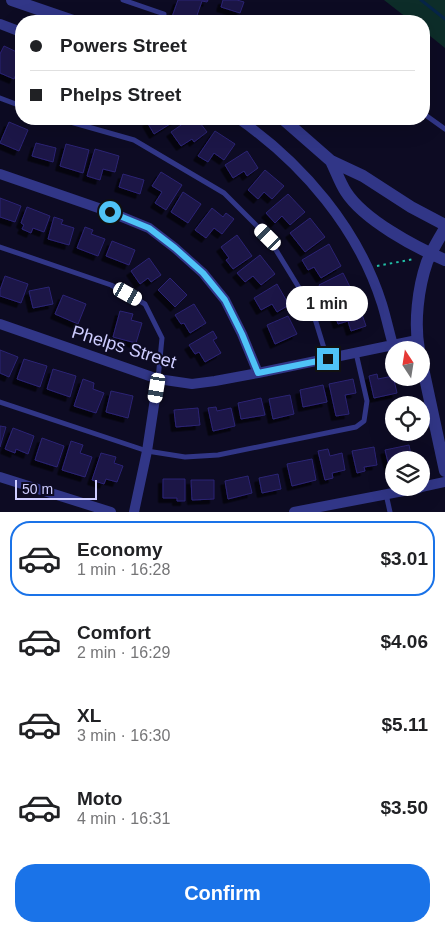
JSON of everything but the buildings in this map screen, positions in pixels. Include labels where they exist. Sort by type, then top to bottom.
[{"type":"street","points":[[12,0],[44,5],[62,15]]},
{"type":"street","points":[[0,24],[15,30]]},
{"type":"street","points":[[247,125],[282,152],[314,184],[344,225],[368,268],[382,303],[392,341]]},
{"type":"street","points":[[290,125],[331,161],[362,176],[412,208],[445,226],[429,258],[416,314],[418,341]]},
{"type":"street","points":[[331,161],[347,193],[362,209],[429,258],[445,260]]},
{"type":"street","points":[[0,174],[110,212],[149,228],[175,248],[203,273],[225,300],[258,373]]},
{"type":"street","name":"Phelps Street","points":[[0,324],[158,379],[192,384],[215,382],[385,346]]},
{"type":"street","points":[[134,512],[147,451],[158,379]]},
{"type":"street","points":[[427,386],[445,471]]},
{"type":"street","points":[[0,477],[111,512]]},
{"type":"street","points":[[430,485],[445,482]]},
{"type":"street","points":[[294,512],[385,494]]},
{"type":"lane","points":[[124,0],[164,15]]},
{"type":"lane","points":[[0,98],[15,104]]},
{"type":"lane","points":[[430,119],[445,130]]},
{"type":"lane","points":[[81,125],[134,140],[224,193],[268,237],[312,309],[328,359]]},
{"type":"lane","points":[[0,247],[111,285],[145,304],[162,338],[158,379]]},
{"type":"lane","points":[[0,402],[147,451],[185,457],[218,455],[356,427],[364,421],[367,400],[356,352]]},
{"type":"lane","points":[[386,496],[390,512]]},
{"type":"path","points":[[368,268],[429,258]]},
{"type":"green space","points":[[384,0],[445,0],[445,48],[430,36],[430,15],[403,15]]},
{"type":"waterway","points":[[421,0],[445,19]]},
{"type":"route","points":[[110,212],[149,228],[203,273],[225,300],[258,373],[328,359]]}]
